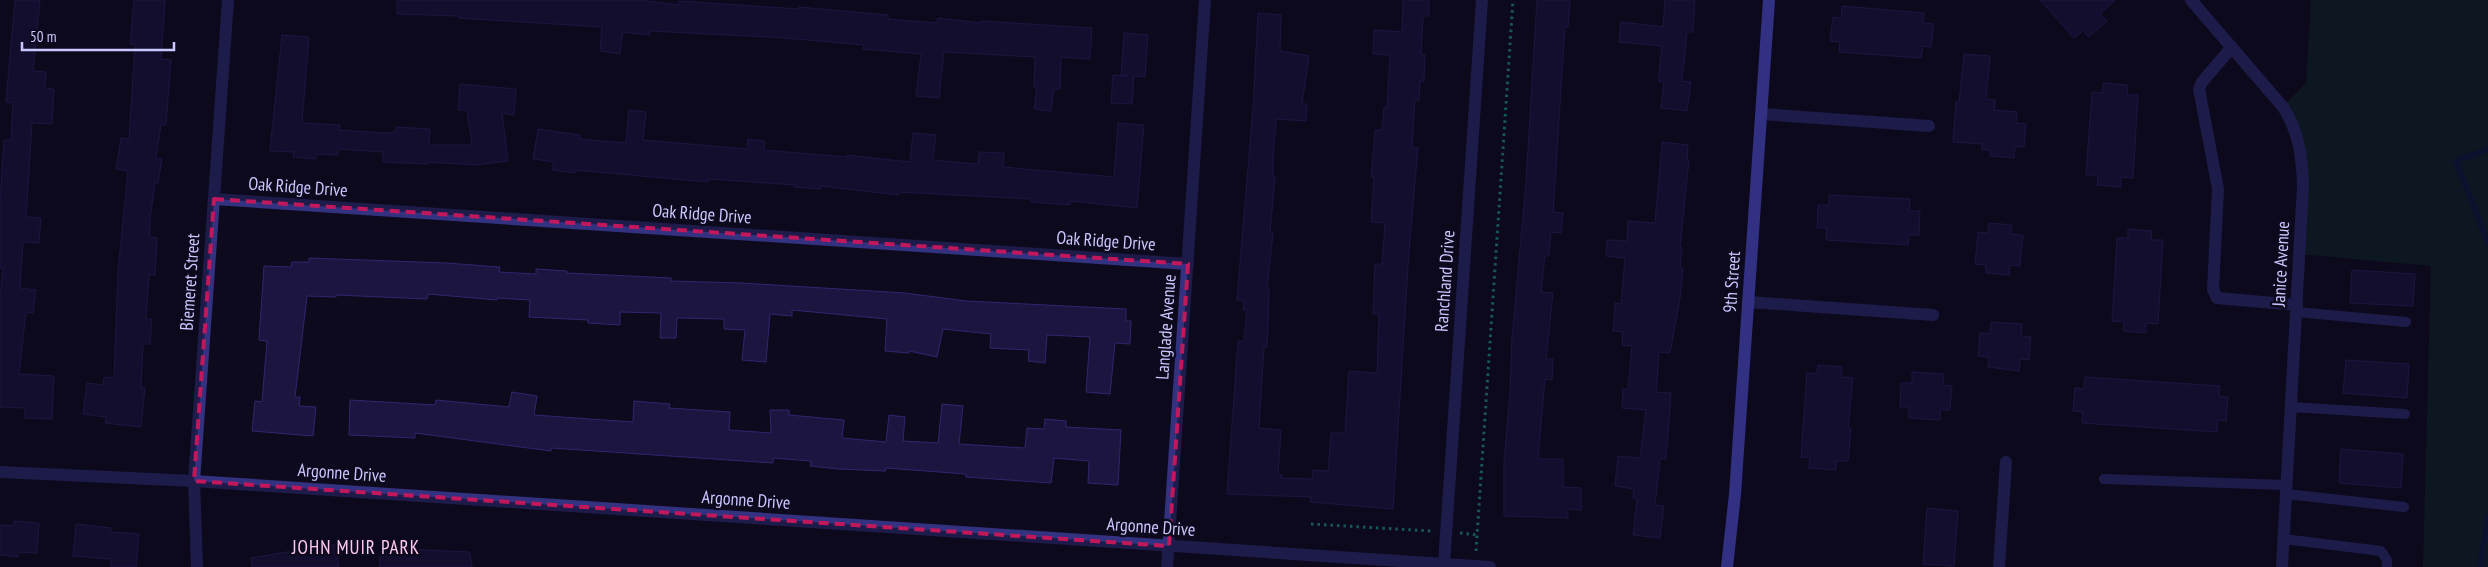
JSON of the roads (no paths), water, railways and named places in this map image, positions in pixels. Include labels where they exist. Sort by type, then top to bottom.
[{"type":"street","name":"Biemeret Street","points":[[197,567],[194,481],[228,0]]},
{"type":"street","name":"Langlade Avenue","points":[[1167,567],[1205,0]]},
{"type":"street","name":"Ranchland Drive","points":[[1444,564],[1482,0]]},
{"type":"street","name":"9th Street","points":[[1728,567],[1769,0]]},
{"type":"street","name":"Janice Avenue","points":[[2191,0],[2283,107],[2295,127],[2301,147],[2303,185],[2282,567]]},
{"type":"street","points":[[2232,47],[2199,88],[2218,189],[2213,288],[2217,298],[2296,308]]},
{"type":"street","points":[[1761,114],[1929,126]]},
{"type":"street","name":"Oak Ridge Drive","points":[[214,198],[1188,264]]},
{"type":"street","points":[[1748,302],[1933,315]]},
{"type":"street","points":[[1999,567],[2006,462]]},
{"type":"street","name":"Argonne Drive","points":[[0,472],[194,481],[1490,567]]},
{"type":"lane","points":[[2296,308],[2406,322]]},
{"type":"lane","points":[[2291,408],[2405,414]]},
{"type":"lane","points":[[2104,479],[2286,489],[2404,507]]},
{"type":"lane","points":[[2284,539],[2381,551],[2387,560],[2387,567]]},
{"type":"waterway","points":[[2488,149],[2456,161],[2488,243]]},
{"type":"waterway","points":[[2480,567],[2488,517]]},
{"type":"district","name":"JOHN MUIR PARK","points":[[356,547]]}]
